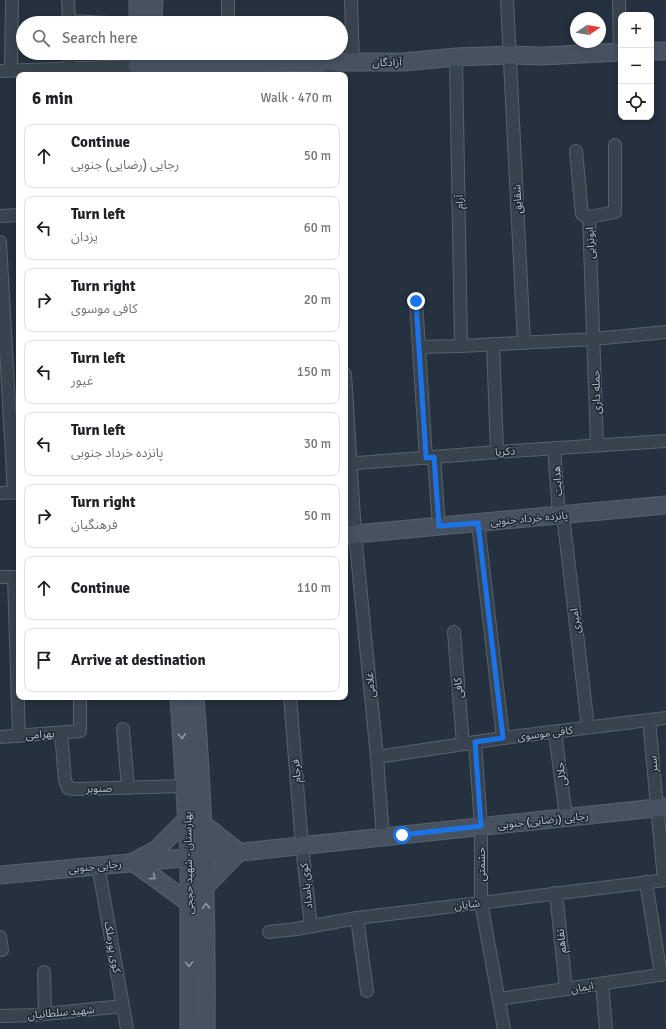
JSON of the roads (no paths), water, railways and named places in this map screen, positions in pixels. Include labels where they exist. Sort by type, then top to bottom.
[{"type":"street","points":[[12,0],[6,71],[144,65]]},
{"type":"street","points":[[68,0],[69,16]]},
{"type":"street","points":[[138,0],[138,16]]},
{"type":"street","points":[[154,0],[154,16]]},
{"type":"street","points":[[228,0],[228,16]]},
{"type":"street","points":[[351,0],[353,63]]},
{"type":"street","name":"شقایق","points":[[507,0],[524,343]]},
{"type":"street","points":[[619,0],[620,48]]},
{"type":"street","points":[[654,51],[666,51]]},
{"type":"street","name":"آزادگان","points":[[230,60],[252,70],[330,69],[353,63],[404,62],[456,57],[510,55],[542,56],[618,52]]},
{"type":"street","name":"آرام","points":[[456,57],[461,346]]},
{"type":"street","points":[[70,60],[70,69]]},
{"type":"street","name":"آزادگان","points":[[144,65],[214,60]]},
{"type":"street","name":"ابوترابی","points":[[594,340],[589,217],[615,212],[615,145]]},
{"type":"street","points":[[576,151],[582,214],[589,217]]},
{"type":"street","points":[[0,216],[16,215]]},
{"type":"street","points":[[0,242],[16,492],[0,494]]},
{"type":"street","points":[[416,301],[430,457],[439,526]]},
{"type":"street","points":[[419,347],[594,340],[666,332]]},
{"type":"street","name":"حمله داری","points":[[594,340],[598,445]]},
{"type":"street","points":[[493,344],[498,452]]},
{"type":"street","name":"ذکریا","points":[[348,464],[666,441]]},
{"type":"street","name":"هدایت","points":[[554,448],[561,515]]},
{"type":"street","name":"غلامی","points":[[348,464],[350,534],[377,757],[383,837]]},
{"type":"street","name":"پانزده خرداد جنوبی","points":[[350,534],[666,505]]},
{"type":"street","name":"امیری","points":[[561,515],[588,727]]},
{"type":"street","points":[[478,523],[503,738]]},
{"type":"street","points":[[0,577],[16,577]]},
{"type":"street","name":"کافی","points":[[454,632],[481,826]]},
{"type":"street","points":[[19,700],[19,736]]},
{"type":"street","name":"بهرامی","points":[[0,737],[80,731],[80,700]]},
{"type":"street","name":"بهارستان - شهید حججی","points":[[179,700],[195,821],[197,856],[205,887],[207,932],[206,1029]]},
{"type":"street","name":"بهارستان - شهید حججی","points":[[191,790],[195,700]]},
{"type":"street","name":"فرجام","points":[[290,700],[302,845]]},
{"type":"street","name":"کافی موسوی","points":[[377,757],[503,738],[666,718]]},
{"type":"street","name":"سبز","points":[[649,720],[661,807],[665,880]]},
{"type":"street","points":[[123,729],[128,788]]},
{"type":"street","name":"جلالی","points":[[555,732],[566,817]]},
{"type":"street","name":"صنوبر","points":[[61,733],[65,780],[68,788],[191,790]]},
{"type":"street","name":"رجایی (رضایی) جنوبی","points":[[197,856],[661,807]]},
{"type":"street","points":[[189,903],[133,862],[156,850],[195,821],[239,852],[205,887]]},
{"type":"street","name":"حشمتی","points":[[481,826],[481,902],[504,1029]]},
{"type":"street","name":"کوی بامداد","points":[[302,845],[311,926]]},
{"type":"street","name":"بهارستان - شهید حججی","points":[[189,1029],[189,903],[197,856]]},
{"type":"street","name":"رجایی جنوبی","points":[[0,875],[197,856]]},
{"type":"street","name":"کوی پورملک","points":[[98,865],[127,1029]]},
{"type":"street","name":"شایان","points":[[269,932],[357,918],[665,880]]},
{"type":"street","points":[[646,882],[664,975]]},
{"type":"street","name":"تفاهم","points":[[556,893],[566,989]]},
{"type":"street","points":[[357,918],[367,991]]},
{"type":"street","points":[[189,933],[194,926],[198,925],[204,928],[207,932]]},
{"type":"street","points":[[0,937],[2,950]]},
{"type":"street","points":[[44,972],[45,1013]]},
{"type":"street","name":"ایمان","points":[[499,999],[664,975]]},
{"type":"street","points":[[602,984],[606,1029]]},
{"type":"street","name":"شهید سلطانیان","points":[[0,1016],[123,1006]]}]
